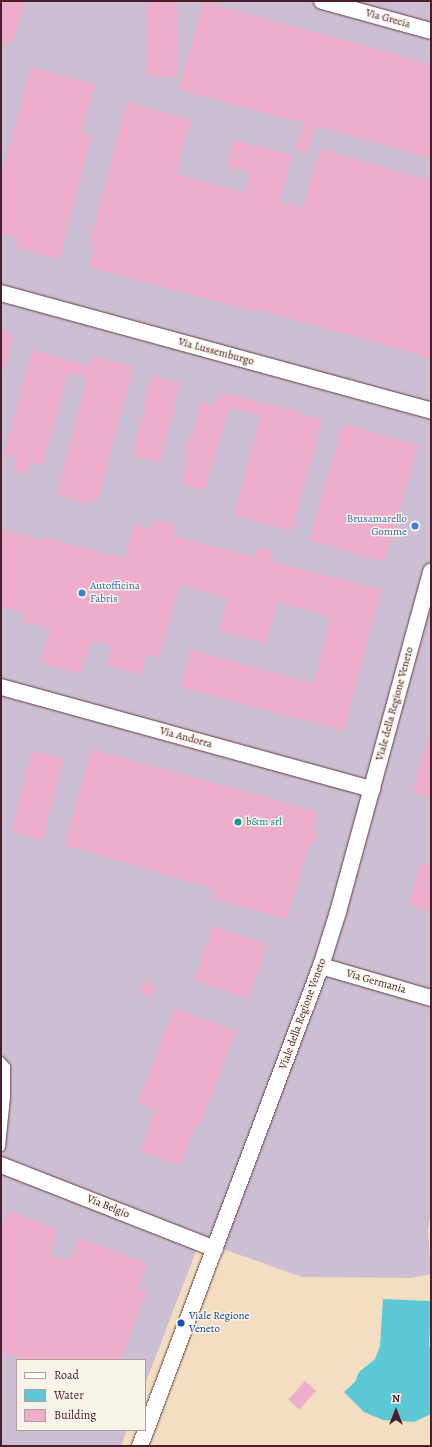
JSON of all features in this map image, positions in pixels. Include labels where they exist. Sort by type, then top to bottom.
[{"type":"street","name":"Via Grecia","points":[[322,1],[431,31]]},
{"type":"street","name":"Via Lussemburgo","points":[[1,293],[431,410]]},
{"type":"street","name":"Viale della Regione Veneto","points":[[146,1430],[321,966],[372,789],[431,571]]},
{"type":"street","name":"Via Andorra","points":[[1,687],[372,789]]},
{"type":"street","name":"Via Germania","points":[[321,966],[431,998]]},
{"type":"street","name":"Via Belgio","points":[[1,1165],[215,1249]]},
{"type":"street","name":"Viale della Regione Veneto","points":[[140,1446],[146,1431]]},
{"type":"lane","points":[[1,1061],[6,1067],[6,1097],[1,1147]]},
{"type":"shaded area","points":[[1,1],[431,1],[431,1207],[428,1232],[431,1274],[412,1278],[302,1277],[200,1241],[146,1381],[146,1359],[16,1359],[16,1431],[127,1431],[121,1446],[1,1446]]},
{"type":"water","points":[[383,1299],[431,1301],[429,1345],[431,1352],[431,1414],[414,1422],[383,1420],[364,1412],[344,1392],[355,1382],[359,1372],[375,1359],[380,1346]]},
{"type":"building","points":[[1,1],[25,1],[12,45],[1,42]]},
{"type":"building","points":[[148,1],[178,1],[178,77],[148,77]]},
{"type":"building","points":[[203,2],[431,64],[431,158],[315,126],[307,153],[295,149],[304,123],[179,90]]},
{"type":"building","points":[[31,67],[95,84],[81,133],[92,136],[59,259],[15,247],[18,238],[1,233],[1,178]]},
{"type":"building","points":[[127,102],[190,120],[176,174],[245,193],[250,173],[227,166],[234,140],[292,155],[279,202],[303,208],[320,149],[431,181],[431,358],[257,309],[257,312],[89,267],[95,245],[89,244]]},
{"type":"building","points":[[1,331],[14,335],[4,369],[1,368]]},
{"type":"building","points":[[32,350],[90,366],[93,356],[133,367],[98,500],[91,499],[89,504],[57,494],[87,378],[68,373],[43,465],[30,462],[26,474],[13,471],[17,458],[4,455]]},
{"type":"building","points":[[152,376],[180,383],[160,463],[132,456]]},
{"type":"building","points":[[222,393],[297,411],[297,413],[322,420],[292,531],[234,515],[261,415],[229,408],[205,490],[182,485],[188,452],[184,451],[188,436],[192,437],[201,402],[215,406],[218,396],[221,397]]},
{"type":"building","points":[[343,424],[418,445],[385,562],[310,540]]},
{"type":"building","points":[[155,519],[176,525],[173,536],[255,557],[258,547],[273,551],[270,561],[381,590],[344,731],[181,687],[191,650],[314,684],[331,617],[277,602],[266,644],[219,630],[228,598],[180,584],[159,658],[147,655],[141,675],[107,665],[112,646],[91,640],[81,674],[41,663],[50,629],[22,621],[24,613],[1,607],[1,529],[44,541],[45,538],[125,559],[134,525],[151,530]]},
{"type":"building","points":[[428,737],[431,738],[431,798],[412,792]]},
{"type":"building","points":[[91,749],[318,812],[312,832],[317,834],[316,839],[314,845],[309,844],[287,919],[212,898],[215,889],[65,845]]},
{"type":"building","points":[[32,751],[63,759],[43,840],[12,833]]},
{"type":"building","points":[[420,864],[431,866],[431,912],[409,905]]},
{"type":"building","points":[[213,926],[267,945],[248,998],[194,980]]},
{"type":"building","points":[[144,981],[155,985],[151,996],[140,992]]},
{"type":"building","points":[[174,1008],[236,1031],[200,1126],[195,1125],[181,1166],[141,1152],[155,1110],[138,1103]]},
{"type":"building","points":[[8,1211],[58,1230],[50,1254],[70,1261],[79,1238],[148,1264],[138,1288],[147,1291],[121,1359],[21,1359],[1,1351],[1,1229]]},
{"type":"building","points":[[305,1381],[316,1391],[299,1410],[288,1400]]},
{"type":"place","name":"Brusamarello Gomme","points":[[415,526]]},
{"type":"place","name":"Autofficina Fabris","points":[[82,593]]},
{"type":"place","name":"b&m srl","points":[[238,822]]},
{"type":"place","name":"Viale Regione Veneto","points":[[181,1323]]}]
